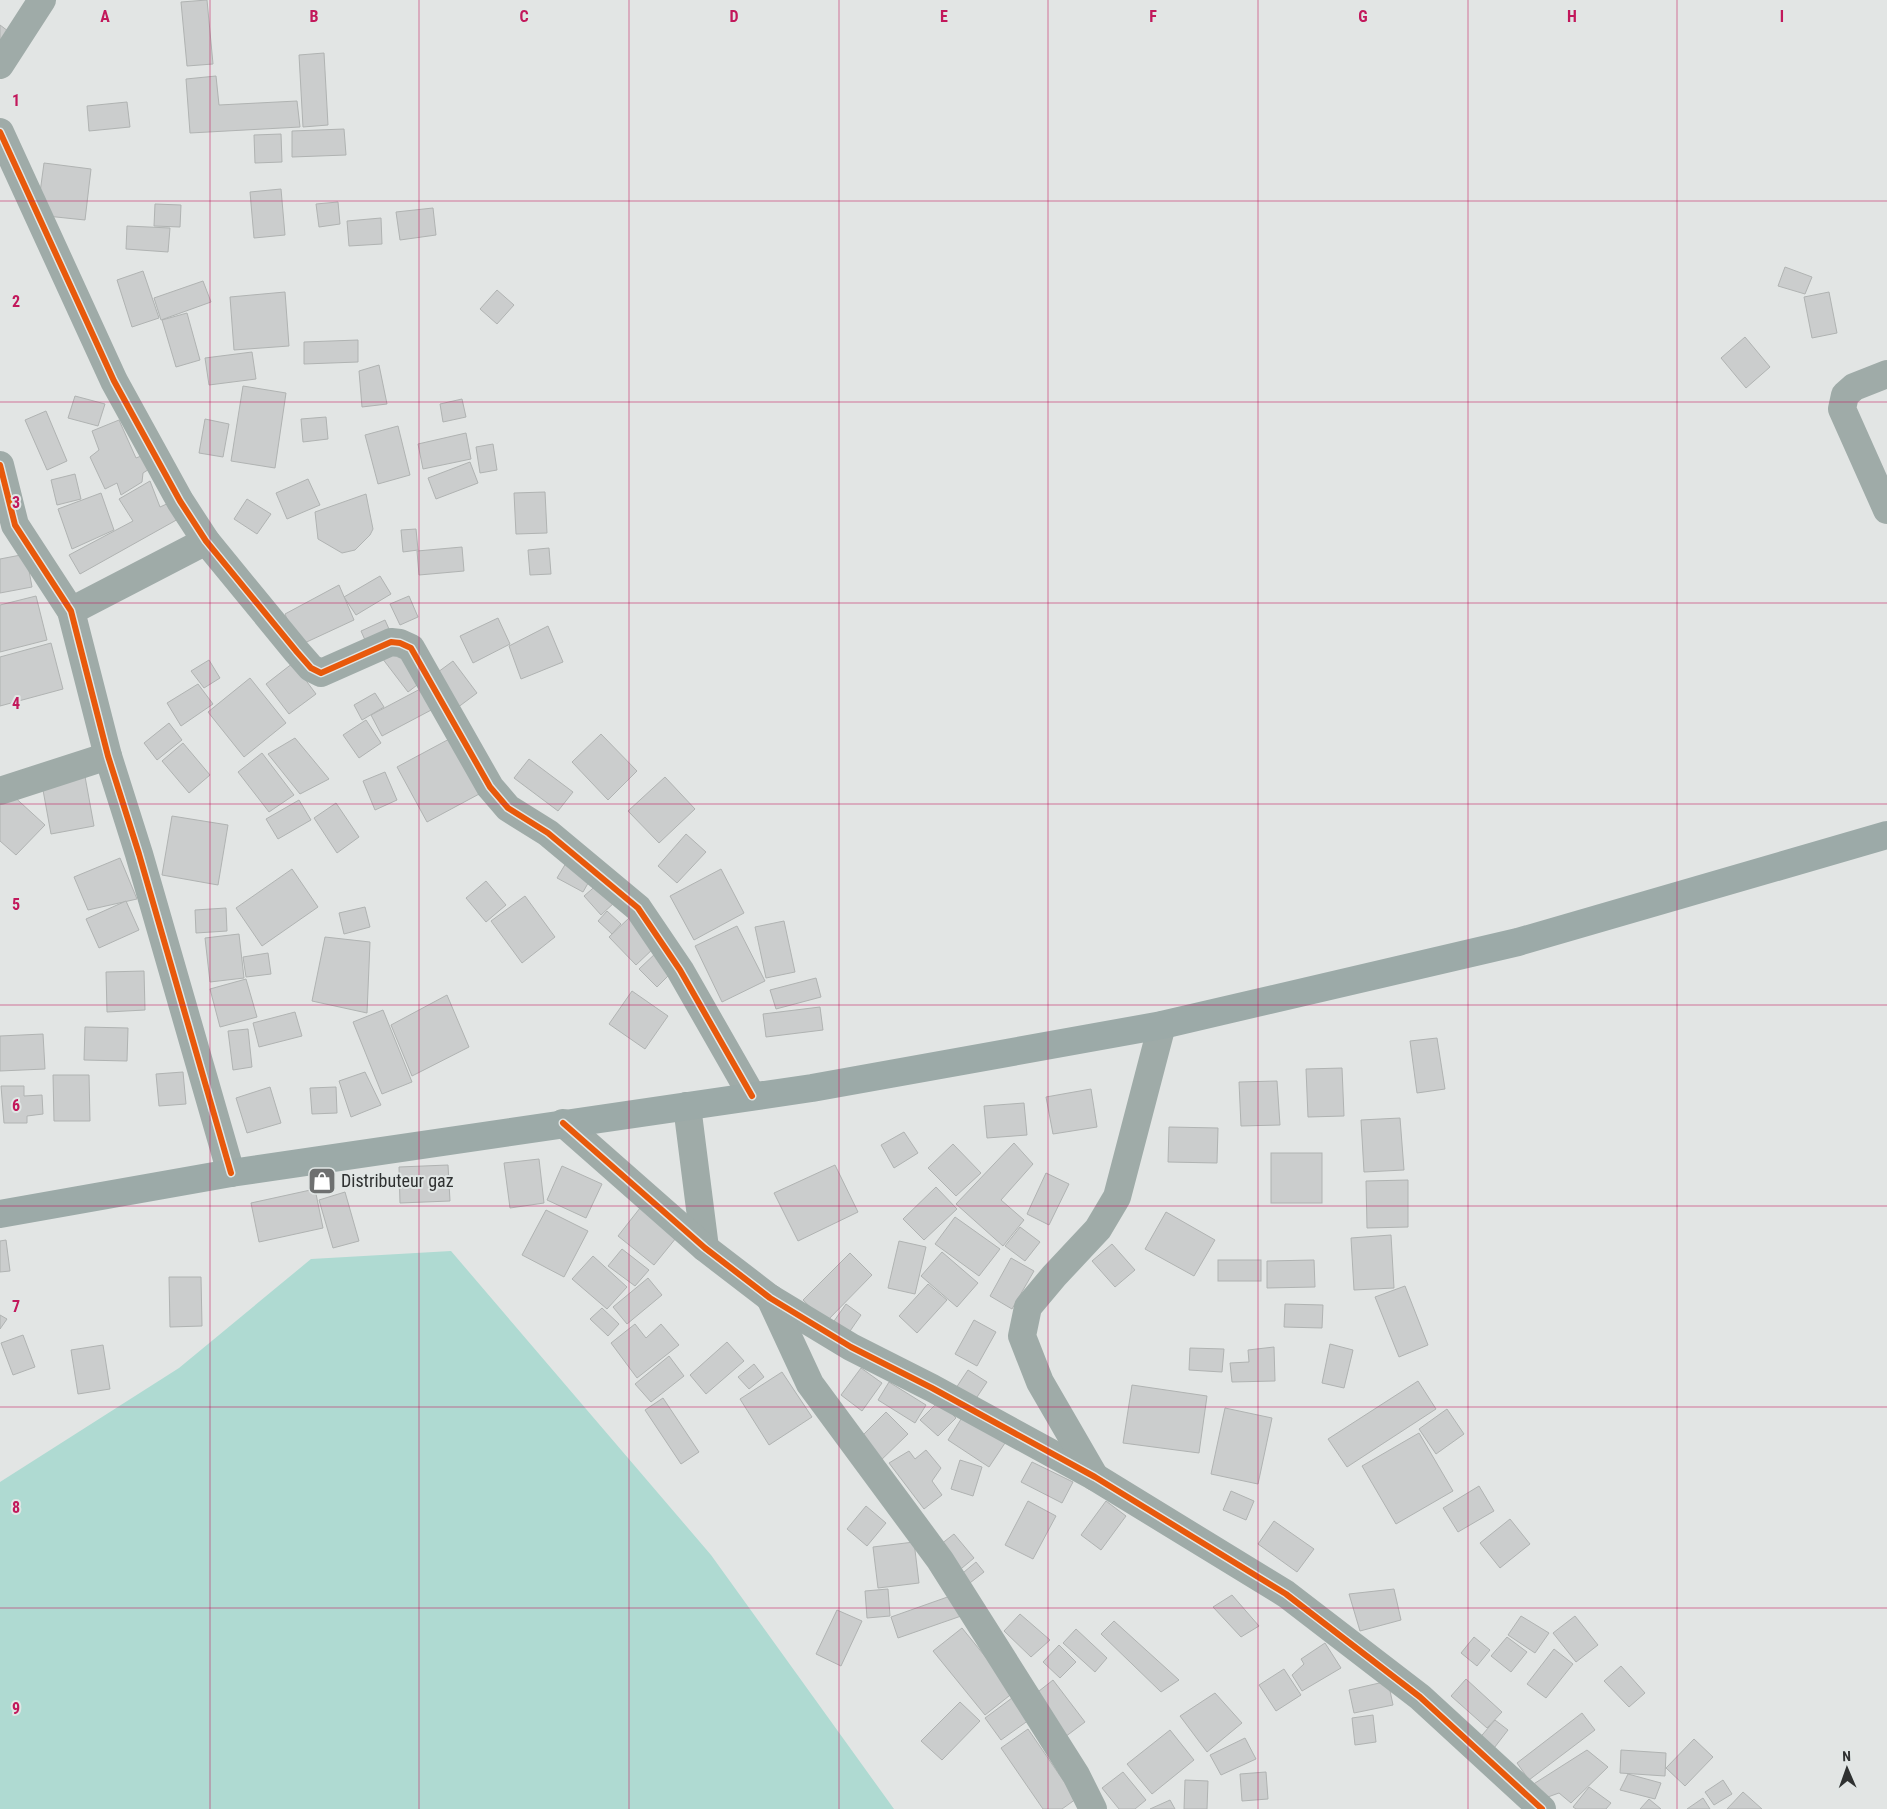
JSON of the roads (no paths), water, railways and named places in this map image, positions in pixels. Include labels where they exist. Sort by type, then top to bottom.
[{"type":"main road","points":[[0,1214],[231,1173],[812,1088],[1162,1025],[1518,942],[1887,835]]},
{"type":"street","points":[[0,64],[42,0]]},
{"type":"street","points":[[0,132],[114,381],[180,501],[206,541],[311,668],[321,673],[391,642],[400,643],[411,648],[490,787],[508,808],[548,832],[638,908],[680,970],[752,1096]]},
{"type":"street","points":[[1887,374],[1854,387],[1844,395],[1842,409],[1887,510]]},
{"type":"street","points":[[0,465],[16,525],[71,611],[108,756],[139,854],[231,1173]]},
{"type":"street","points":[[71,611],[206,541]]},
{"type":"street","points":[[0,791],[108,756]]},
{"type":"street","points":[[1094,1477],[1040,1382],[1022,1336],[1028,1307],[1098,1229],[1117,1197],[1162,1025]]},
{"type":"street","points":[[687,1106],[705,1248]]},
{"type":"street","points":[[563,1123],[705,1248],[770,1298],[851,1347],[932,1388],[1094,1477],[1286,1594],[1420,1697],[1542,1809]]},
{"type":"street","points":[[770,1298],[810,1384],[940,1560],[1070,1767],[1093,1809]]},
{"type":"place","name":"Distributeur gaz","points":[[322,1181]]}]
